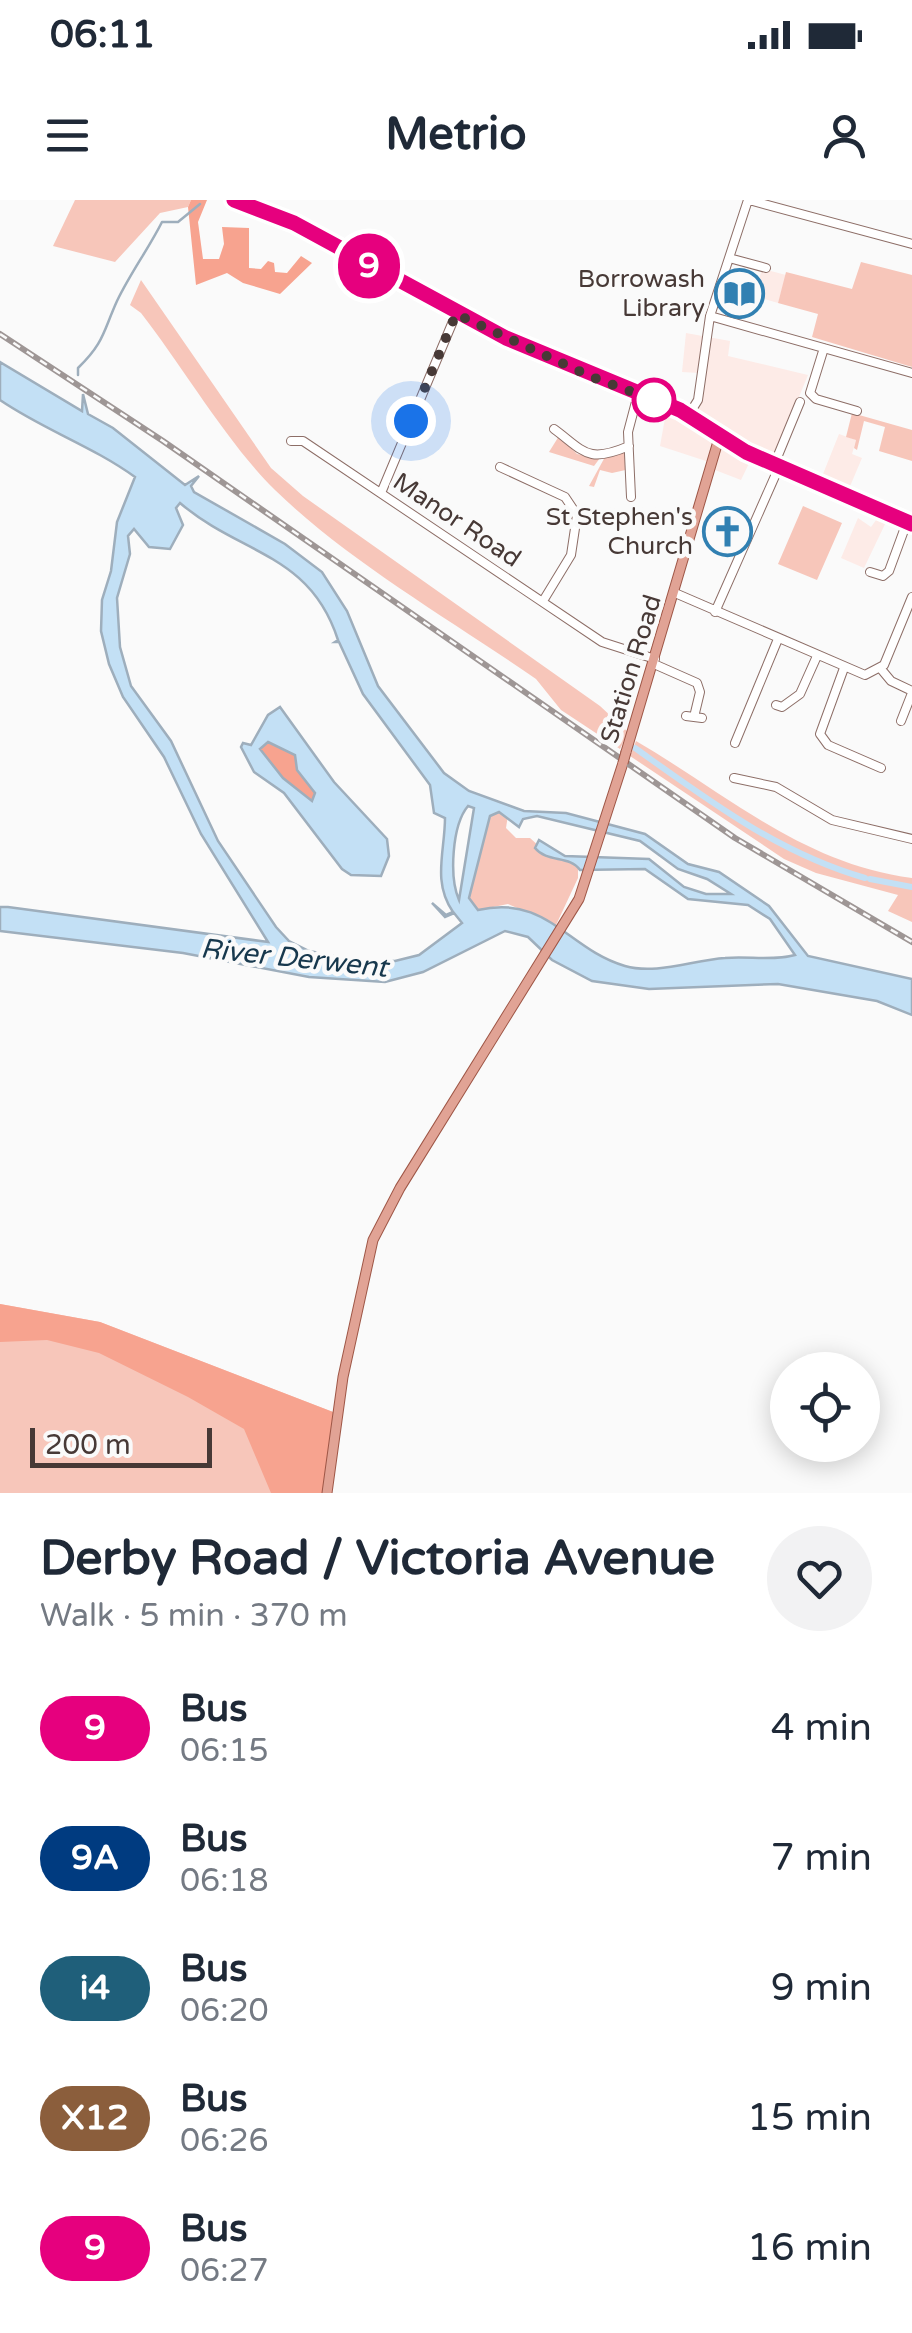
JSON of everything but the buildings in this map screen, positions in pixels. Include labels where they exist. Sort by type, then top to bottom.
[{"type":"main road","points":[[234,200],[306,229],[456,314],[688,416],[719,438],[776,466],[910,522]]},
{"type":"main road","name":"Station Road","points":[[327,1493],[343,1377],[373,1240],[589,876],[719,438]]},
{"type":"street","points":[[688,416],[698,400],[710,316],[749,200],[912,244]]},
{"type":"street","points":[[729,258],[766,268]]},
{"type":"street","points":[[381,493],[456,314]]},
{"type":"street","points":[[710,316],[912,373]]},
{"type":"street","points":[[824,348],[810,393],[816,399],[852,406]]},
{"type":"street","points":[[632,496],[629,446],[638,394]]},
{"type":"street","points":[[715,612],[800,402]]},
{"type":"street","points":[[554,429],[586,453],[604,455],[629,446]]},
{"type":"street","name":"Manor Road","points":[[291,441],[303,441],[608,645],[654,661],[697,683],[700,692],[694,717]]},
{"type":"street","points":[[506,467],[564,497],[577,515],[571,555],[543,601]]},
{"type":"street","points":[[870,572],[887,574],[910,522]]},
{"type":"street","points":[[675,593],[865,674],[882,669],[912,597]]},
{"type":"street","points":[[901,626],[912,630]]},
{"type":"street","points":[[735,743],[778,639]]},
{"type":"street","points":[[776,704],[782,707],[800,694],[817,656]]},
{"type":"street","points":[[844,668],[820,734],[828,745],[881,768]]},
{"type":"street","points":[[882,669],[892,681],[912,692],[901,721]]},
{"type":"street","points":[[734,778],[753,777],[833,816],[912,839]]},
{"type":"shaded area","points":[[75,200],[191,200],[188,207],[160,213],[115,262],[53,246]]},
{"type":"shaded area","points":[[191,200],[207,200],[198,222],[203,259],[219,259],[224,244],[222,227],[249,228],[249,268],[261,269],[268,261],[274,263],[275,272],[287,273],[301,256],[312,263],[280,294],[243,283],[227,273],[196,285],[188,207]]},
{"type":"shaded area","points":[[861,262],[912,275],[912,367],[812,337],[818,314],[778,303],[786,272],[852,289]]},
{"type":"shaded area","points":[[761,272],[786,275],[778,303],[755,296]]},
{"type":"shaded area","points":[[141,280],[271,468],[303,496],[600,706],[628,732],[620,749],[561,710],[536,679],[335,542],[275,490],[223,428],[141,313],[130,305]]},
{"type":"shaded area","points":[[686,333],[730,341],[728,356],[808,375],[773,460],[754,453],[741,480],[715,470],[709,462],[660,446],[667,407],[683,414],[697,395],[699,373],[682,372]]},
{"type":"shaded area","points":[[852,413],[912,430],[912,461],[879,451],[885,427],[864,421],[857,450],[854,448],[856,440],[846,437]]},
{"type":"shaded area","points":[[839,434],[856,440],[852,454],[862,458],[848,491],[821,479]]},
{"type":"shaded area","points":[[559,436],[577,454],[600,458],[594,466],[549,452]]},
{"type":"shaded area","points":[[626,453],[630,469],[612,473],[600,470],[594,487],[589,486],[605,457]]},
{"type":"shaded area","points":[[803,506],[842,523],[817,580],[778,564]]},
{"type":"shaded area","points":[[879,516],[887,520],[864,568],[841,558],[858,518],[871,527]]},
{"type":"shaded area","points":[[636,741],[801,842],[873,870],[912,878],[912,922],[888,911],[898,895],[816,873],[784,859],[630,756]]},
{"type":"shaded area","points":[[268,742],[295,755],[295,764],[315,793],[312,801],[283,778],[260,749]]},
{"type":"shaded area","points":[[499,812],[508,815],[506,828],[516,838],[530,838],[551,857],[578,865],[578,878],[556,925],[508,904],[478,910],[469,898],[490,817]]},
{"type":"shaded area","points":[[0,1304],[100,1322],[333,1412],[323,1493],[0,1493]]},
{"type":"shaded area","points":[[0,1304],[100,1322],[333,1412],[323,1493],[271,1493],[244,1429],[99,1353],[47,1340],[0,1342]]},
{"type":"water","name":"River Derwent","points":[[0,362],[82,411],[83,394],[88,414],[113,428],[185,485],[199,476],[191,486],[194,492],[285,544],[322,572],[347,611],[378,686],[444,773],[469,791],[524,811],[566,813],[645,834],[688,864],[719,872],[769,906],[808,956],[912,979],[912,1015],[877,1001],[778,984],[649,989],[592,981],[552,960],[528,937],[505,931],[423,972],[385,982],[309,977],[183,953],[0,931],[0,907],[8,907],[268,942],[201,834],[164,757],[123,697],[109,664],[101,631],[102,600],[111,571],[117,522],[135,477],[0,400]],"holes":[[[180,503],[271,558],[310,589],[326,611],[338,640],[335,642],[339,642],[363,694],[430,785],[434,813],[445,818],[441,878],[453,912],[446,915],[432,903],[445,917],[454,913],[462,923],[419,955],[395,961],[357,960],[309,951],[289,941],[218,841],[171,741],[131,686],[120,647],[117,598],[130,554],[128,536],[134,529],[149,547],[170,549],[183,525],[176,508]],[[468,806],[474,808],[459,900],[454,852]],[[499,812],[519,827],[523,819],[537,816],[640,841],[678,869],[707,879],[731,894],[706,894],[684,887],[649,859],[565,856],[539,840],[535,848],[580,870],[645,869],[688,899],[748,905],[770,919],[795,955],[637,968],[605,958],[540,916],[502,907],[478,910],[469,898],[490,816]]]},
{"type":"water","points":[[280,707],[334,782],[387,839],[389,856],[381,876],[351,875],[342,869],[284,793],[254,772],[241,747],[243,743],[251,745],[268,715]],"holes":[[[268,742],[295,755],[297,770],[315,793],[312,801],[283,778],[260,749]]]},
{"type":"waterway","points":[[78,375],[78,368],[98,344],[122,290],[162,222],[178,222],[200,204]]},
{"type":"waterway","points":[[635,748],[773,840],[865,878]]},
{"type":"waterway","points":[[870,879],[912,887]]},
{"type":"railway","points":[[0,334],[163,441],[735,838],[912,942]]},
{"type":"bus line","name":"9","points":[[234,200],[294,223],[506,338],[592,377],[680,410],[746,452],[912,524]]},
{"type":"place","name":"Borrowash Library","points":[[740,293]]},
{"type":"place","name":"St Stephen's Church","points":[[728,531]]},
{"type":"route","points":[[411,421],[456,314],[592,377],[654,400]]}]
